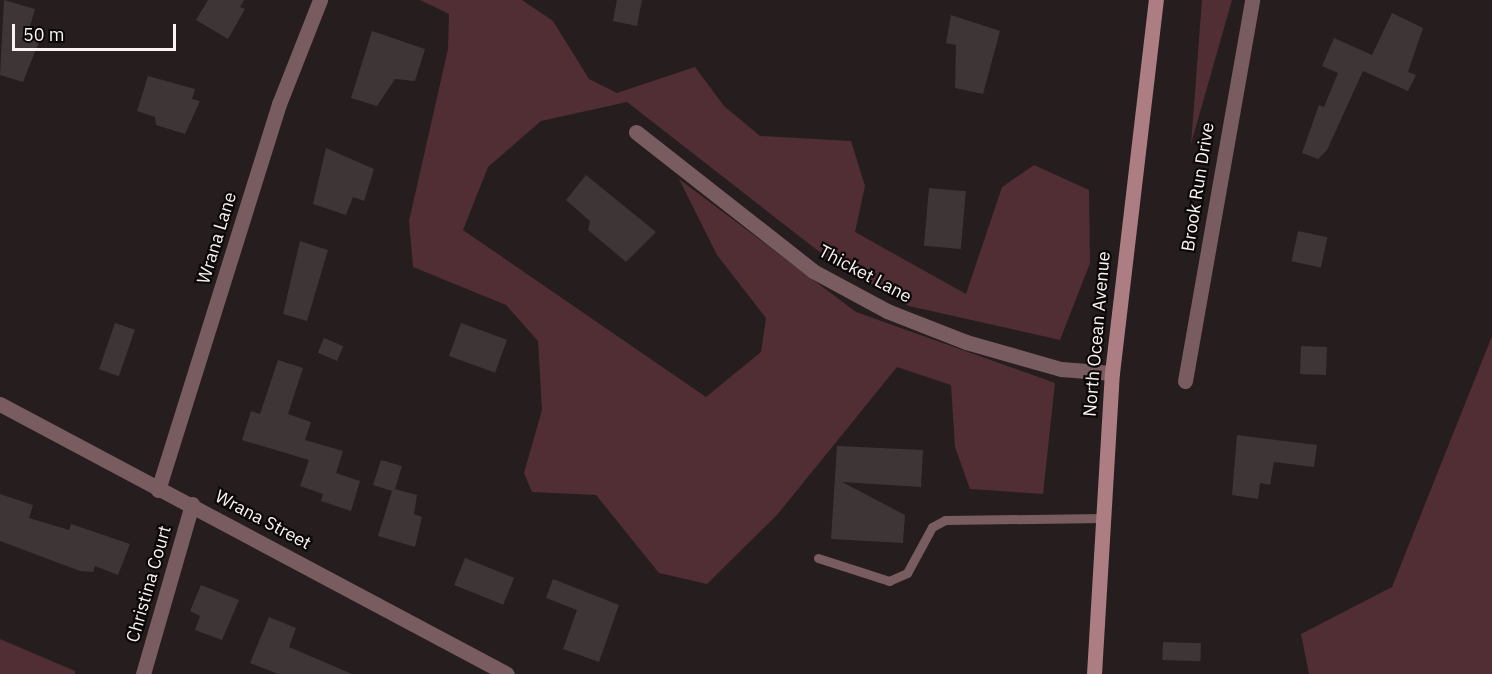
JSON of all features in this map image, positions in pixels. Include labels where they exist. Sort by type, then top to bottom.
[{"type":"main road","name":"North Ocean Avenue","points":[[1094,674],[1112,373],[1156,0]]},
{"type":"street","name":"Wrana Lane","points":[[158,490],[279,105],[320,0]]},
{"type":"street","name":"Brook Run Drive","points":[[1185,381],[1252,0]]},
{"type":"street","name":"Thicket Lane","points":[[636,132],[813,271],[887,311],[966,342],[1061,369],[1112,373]]},
{"type":"street","name":"Wrana Street","points":[[0,404],[158,490],[192,504],[507,674]]},
{"type":"street","name":"Christina Court","points":[[143,674],[192,504]]},
{"type":"lane","points":[[818,558],[889,581],[908,573],[932,527],[945,520],[1102,518]]},
{"type":"shaded area","points":[[420,0],[522,0],[553,21],[589,79],[617,93],[695,67],[724,106],[760,136],[851,141],[865,186],[855,232],[966,294],[1002,187],[1034,165],[1089,190],[1090,263],[1060,340],[909,306],[826,257],[627,102],[541,121],[488,167],[463,230],[706,397],[761,352],[766,318],[717,255],[679,179],[856,312],[1055,383],[1043,494],[970,489],[955,447],[951,385],[897,367],[777,515],[707,584],[659,573],[596,495],[532,492],[524,473],[542,410],[538,341],[506,305],[413,267],[409,221],[448,49],[449,14]]},
{"type":"shaded area","points":[[1202,0],[1232,0],[1191,144]]},
{"type":"shaded area","points":[[1492,336],[1492,674],[1309,674],[1301,634],[1392,587]]},
{"type":"shaded area","points":[[0,639],[75,671],[75,674],[0,674]]},
{"type":"building","points":[[4,0],[35,9],[29,30],[42,34],[23,82],[0,75]]},
{"type":"building","points":[[208,0],[244,0],[240,7],[245,9],[228,39],[196,20]]},
{"type":"building","points":[[617,0],[642,0],[637,26],[613,21]]},
{"type":"building","points":[[1392,13],[1423,28],[1408,72],[1416,75],[1408,91],[1363,71],[1327,150],[1318,159],[1302,153],[1319,105],[1324,107],[1338,73],[1322,66],[1334,38],[1372,55]]},
{"type":"building","points":[[951,15],[1000,31],[983,94],[955,88],[956,45],[946,43]]},
{"type":"building","points":[[372,31],[425,49],[415,81],[395,79],[377,106],[351,98]]},
{"type":"building","points":[[148,76],[195,89],[192,99],[200,101],[185,134],[156,125],[155,117],[137,111]]},
{"type":"building","points":[[326,148],[374,169],[364,201],[353,197],[346,215],[313,204]]},
{"type":"building","points":[[586,175],[656,232],[626,262],[588,230],[590,221],[566,200]]},
{"type":"building","points":[[929,188],[966,191],[961,249],[924,246]]},
{"type":"building","points":[[1298,231],[1327,237],[1321,268],[1292,261]]},
{"type":"building","points":[[300,241],[328,250],[307,321],[283,314]]},
{"type":"building","points":[[115,323],[135,330],[119,376],[99,369]]},
{"type":"building","points":[[461,323],[507,340],[495,373],[449,356]]},
{"type":"building","points":[[324,338],[343,346],[337,361],[318,353]]},
{"type":"building","points":[[1301,346],[1327,347],[1326,375],[1300,374]]},
{"type":"building","points":[[278,360],[303,368],[288,414],[311,422],[305,440],[343,451],[336,473],[360,481],[351,511],[321,501],[323,494],[300,486],[309,460],[242,440],[251,411],[260,414]]},
{"type":"building","points":[[1237,435],[1317,445],[1314,467],[1274,462],[1270,485],[1260,483],[1258,499],[1232,495]]},
{"type":"building","points":[[837,446],[923,450],[921,487],[842,482],[905,515],[903,543],[831,539]]},
{"type":"building","points":[[381,460],[402,466],[395,489],[417,495],[414,514],[422,517],[415,547],[378,536],[392,491],[373,485]]},
{"type":"building","points":[[0,494],[33,505],[29,518],[69,530],[71,524],[130,544],[118,575],[95,566],[93,572],[80,571],[0,541]]},
{"type":"building","points":[[465,558],[514,578],[503,605],[454,585]]},
{"type":"building","points":[[553,579],[619,605],[599,662],[563,649],[577,610],[546,598]]},
{"type":"building","points":[[201,585],[239,600],[222,640],[195,630],[200,616],[190,611]]},
{"type":"building","points":[[269,617],[296,628],[289,647],[352,674],[278,674],[250,663]]},
{"type":"building","points":[[1163,642],[1201,643],[1200,661],[1162,660]]}]
